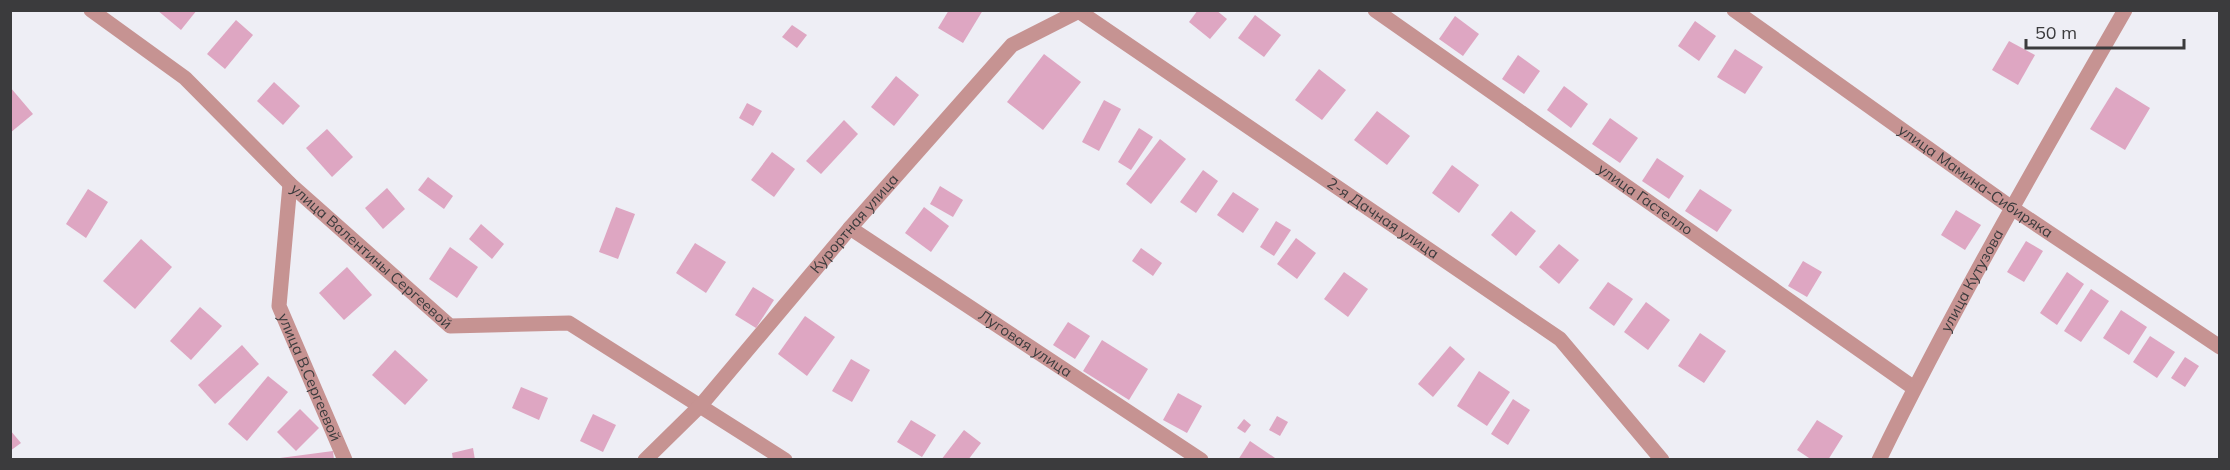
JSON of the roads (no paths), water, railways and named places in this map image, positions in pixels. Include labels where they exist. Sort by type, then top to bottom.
[{"type":"street","name":"улица Валентины Сергеевой","points":[[90,10],[185,78],[290,184],[450,327],[569,324],[785,459]]},
{"type":"street","name":"улица Гастелло","points":[[1375,10],[1914,388]]},
{"type":"street","name":"улица Мамина-Сибиряка","points":[[1734,10],[2012,208],[2220,347]]},
{"type":"street","name":"улица Кутузова","points":[[1879,459],[1914,388],[2012,208],[2126,10]]},
{"type":"street","name":"Курортная улица","points":[[645,459],[701,405],[850,228],[1012,45],[1079,11]]},
{"type":"street","name":"2-я Дачная улица","points":[[1079,11],[1560,339],[1662,459]]},
{"type":"street","name":"улица В.Сергеевой","points":[[290,184],[279,306],[345,459]]},
{"type":"street","name":"Луговая улица","points":[[850,228],[1201,459]]}]
